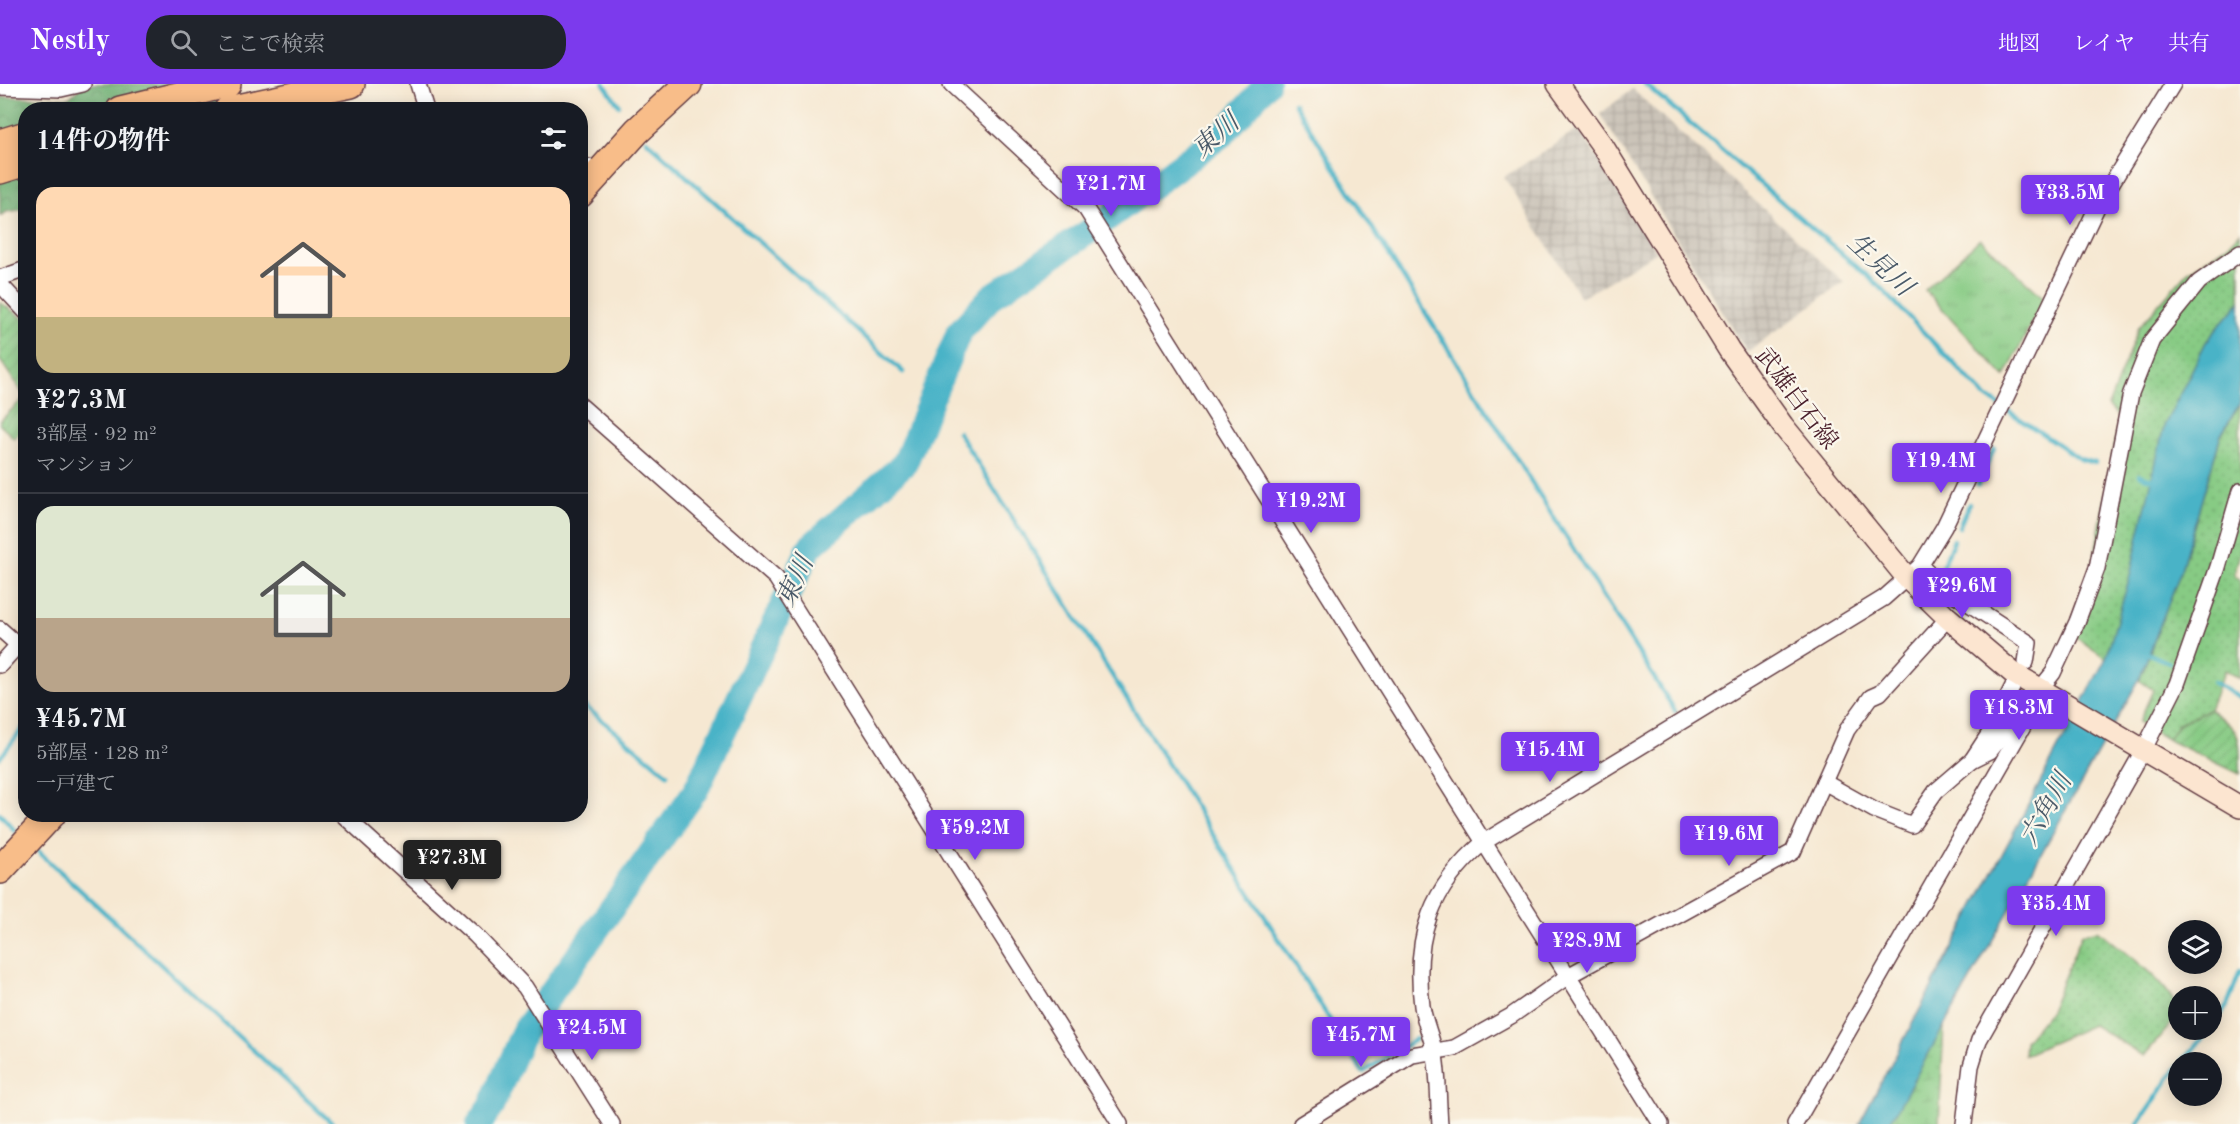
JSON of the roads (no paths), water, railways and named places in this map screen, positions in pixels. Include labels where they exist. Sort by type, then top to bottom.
[{"type":"highway","points":[[153,102],[227,84]]},
{"type":"highway","points":[[590,168],[645,124],[688,84]]},
{"type":"highway","points":[[265,102],[345,85]]},
{"type":"highway","points":[[0,142],[18,137]]},
{"type":"highway","points":[[0,170],[18,164]]},
{"type":"highway","points":[[0,870],[45,822]]},
{"type":"main road","name":"武雄白石線","points":[[1557,84],[1604,148],[1729,350],[1783,426],[1914,573],[1948,618],[2013,673],[2140,749]]},
{"type":"main road","points":[[2140,749],[2240,807]]},
{"type":"street","points":[[0,87],[61,89],[83,84]]},
{"type":"street","points":[[418,84],[424,102]]},
{"type":"street","points":[[951,84],[1086,208],[1661,1124]]},
{"type":"street","points":[[1440,1124],[1434,1052],[1422,1007],[1422,941],[1428,916],[1437,895],[1459,866],[1485,842],[1884,598],[1914,573],[1944,526],[2098,205],[2173,84]]},
{"type":"street","points":[[1795,1124],[2044,692],[2077,622],[2097,568],[2131,393],[2152,340],[2199,282],[2240,253]]},
{"type":"street","points":[[0,278],[18,271]]},
{"type":"street","points":[[0,284],[18,303]]},
{"type":"street","points":[[588,412],[776,578],[1120,1124]]},
{"type":"street","points":[[1964,1124],[1971,1066],[1979,1041],[2177,684],[2218,567],[2240,491]]},
{"type":"street","points":[[1914,573],[1948,590],[2029,643],[2026,662]]},
{"type":"street","points":[[1301,1124],[1412,1055],[1454,1048],[1502,1021],[1568,976],[1793,852],[1847,730],[1870,697],[1880,693],[1948,618]]},
{"type":"street","points":[[0,629],[18,638]]},
{"type":"street","points":[[0,665],[18,644]]},
{"type":"street","points":[[1972,760],[1989,734],[2013,686]]},
{"type":"street","points":[[1824,782],[1874,810],[1912,825],[1936,791],[1972,760],[1990,751],[2044,692]]},
{"type":"street","points":[[351,822],[475,934],[525,987],[612,1124]]},
{"type":"water","name":"六角川","points":[[2240,302],[2240,403],[2221,435],[2180,573],[2139,680],[1889,1124],[1859,1124],[2106,658],[2129,579],[2164,426],[2206,342]]},
{"type":"waterway","points":[[604,84],[619,105]]},
{"type":"waterway","name":"東川","points":[[479,1124],[491,1107],[523,1033],[696,790],[810,547],[905,463],[959,332],[992,296],[1090,231],[1223,134],[1267,84]]},
{"type":"waterway","name":"生見川","points":[[1645,84],[1878,285],[1984,395],[2080,459],[2095,463]]},
{"type":"waterway","points":[[1294,103],[1675,711]]},
{"type":"waterway","points":[[646,140],[903,372]]},
{"type":"waterway","points":[[958,432],[1363,1072],[1416,1039]]},
{"type":"waterway","points":[[1978,485],[1994,449]]},
{"type":"waterway","name":"生見川","points":[[2139,475],[2157,481]]},
{"type":"waterway","points":[[1959,527],[1969,504]]},
{"type":"waterway","points":[[1942,567],[1954,540]]},
{"type":"waterway","points":[[2145,652],[2169,663]]},
{"type":"waterway","points":[[2213,682],[2240,697]]},
{"type":"waterway","points":[[588,709],[667,774]]},
{"type":"waterway","points":[[0,758],[18,734]]},
{"type":"waterway","points":[[0,814],[15,831]]},
{"type":"waterway","points":[[38,851],[333,1124]]},
{"type":"waterway","points":[[2222,1013],[2227,1006],[2240,971]]},
{"type":"waterway","points":[[2190,1052],[2201,1040]]},
{"type":"waterway","points":[[2138,1124],[2168,1080]]}]
